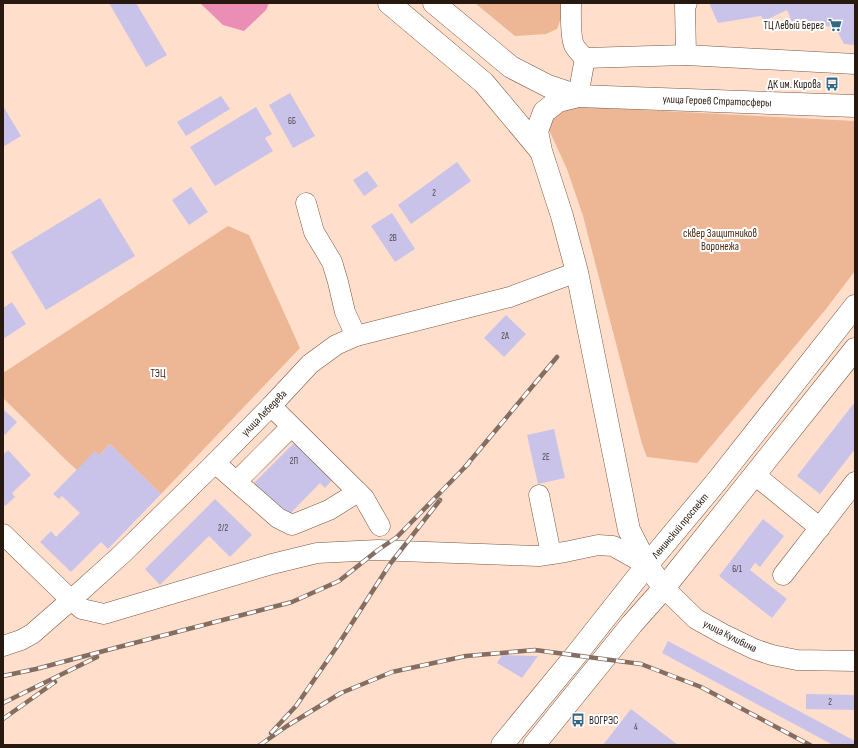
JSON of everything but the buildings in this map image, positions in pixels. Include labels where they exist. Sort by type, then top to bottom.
[{"type":"main road","points":[[389,3],[484,83],[541,151]]},
{"type":"main road","points":[[434,3],[511,67],[548,86],[578,96]]},
{"type":"main road","points":[[578,96],[558,101],[544,112],[537,130],[541,151],[562,216],[576,272],[629,530],[647,565],[664,588]]},
{"type":"main road","name":"улица Героев Стратосферы","points":[[578,96],[855,106]]},
{"type":"main road","name":"Ленинский проспект","points":[[502,745],[647,565],[717,481],[855,306]]},
{"type":"main road","points":[[534,745],[632,624],[664,588],[855,349]]},
{"type":"street","points":[[571,3],[572,40],[579,53],[585,58],[686,55],[855,64]]},
{"type":"street","points":[[686,55],[685,4],[687,3]]},
{"type":"street","points":[[578,96],[585,58]]},
{"type":"street","points":[[306,202],[314,232],[332,262],[345,312],[356,336]]},
{"type":"street","name":"улица Лебедева","points":[[3,646],[21,640],[32,634],[122,554],[215,463],[310,364],[336,345],[356,336],[510,297],[576,272]]},
{"type":"street","points":[[271,406],[364,498],[380,526]]},
{"type":"street","points":[[237,481],[291,426]]},
{"type":"street","points":[[215,463],[278,518],[292,525],[329,510],[358,492]]},
{"type":"street","points":[[755,474],[820,528]]},
{"type":"street","points":[[783,575],[855,482]]},
{"type":"street","points":[[538,495],[551,554]]},
{"type":"street","points":[[3,534],[82,609],[104,614],[272,564],[317,553],[385,550],[539,556],[598,545],[613,546],[647,565]]},
{"type":"street","name":"улица Кулибина","points":[[664,588],[696,619],[754,649],[772,655],[797,660],[855,661]]},
{"type":"green space","points":[[475,3],[563,3],[562,15],[557,29],[546,34],[515,36]]},
{"type":"green space","name":"сквер Защитников Воронежа","points":[[567,106],[855,121],[855,271],[826,309],[697,463],[647,457],[642,444],[583,216],[567,169],[549,130],[551,119]]},
{"type":"green space","name":"ТЭЦ","points":[[228,226],[249,235],[300,348],[161,494],[110,444],[99,455],[77,470],[3,398],[3,373]]},
{"type":"shaded area","points":[[200,3],[269,3],[266,10],[244,31],[223,25]]},
{"type":"railway","points":[[465,467],[557,357]]},
{"type":"railway","points":[[3,676],[36,669],[292,602],[339,581],[397,537],[469,463]]},
{"type":"railway","points":[[271,733],[296,706],[336,648],[390,564],[440,500]]},
{"type":"railway","points":[[260,745],[287,726],[341,693],[392,672],[466,656],[535,650],[641,664],[701,687],[810,745]]},
{"type":"railway","points":[[3,703],[97,657]]},
{"type":"railway","points":[[3,719],[55,682]]},
{"type":"place","name":"ТЦ Левый Берег","points":[[835,25]]},
{"type":"place","name":"ДК им. Кирова","points":[[832,84]]},
{"type":"place","name":"ВОГРЭС","points":[[578,720]]}]
